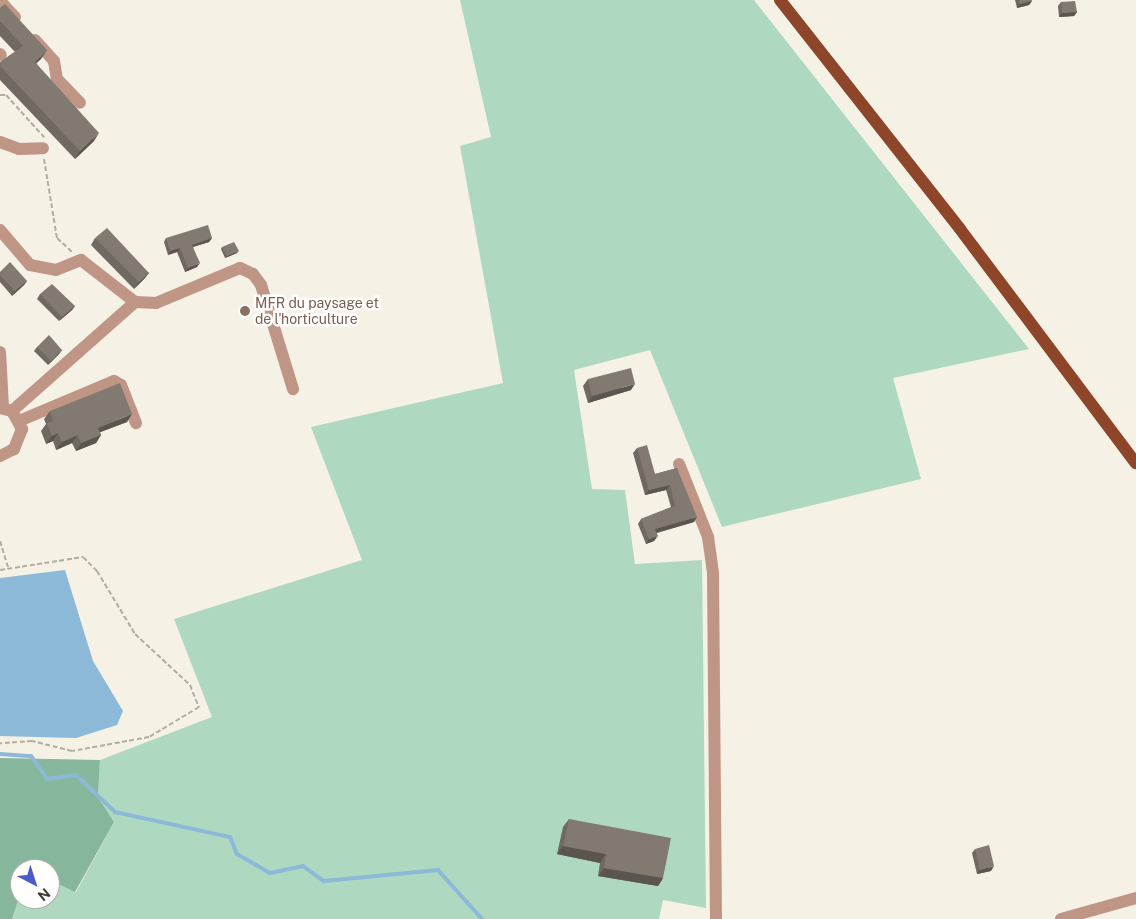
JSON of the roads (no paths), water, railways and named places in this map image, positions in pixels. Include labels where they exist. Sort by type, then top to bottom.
[{"type":"main road","points":[[780,0],[960,229],[1136,464]]},
{"type":"street","points":[[0,1],[54,61],[57,79],[80,103]]},
{"type":"street","points":[[0,142],[19,149],[43,148]]},
{"type":"street","points":[[0,230],[30,265],[56,270],[81,260],[135,302],[156,303],[240,268],[253,274],[261,285],[293,389]]},
{"type":"street","points":[[8,412],[135,302]]},
{"type":"street","points":[[0,352],[8,412],[18,445],[0,456]]},
{"type":"street","points":[[8,412],[114,382],[121,385],[136,423]]},
{"type":"street","points":[[679,464],[708,538],[713,574],[716,919]]},
{"type":"street","points":[[1061,919],[1136,898]]},
{"type":"water","points":[[65,570],[93,661],[123,711],[117,725],[76,738],[0,736],[0,578]]},
{"type":"waterway","points":[[0,754],[31,756],[47,779],[76,775],[115,812],[230,837],[237,854],[270,873],[303,866],[324,881],[438,870],[482,919]]},
{"type":"place","name":"MFR du paysage et de l'horticulture","points":[[245,311]]}]
